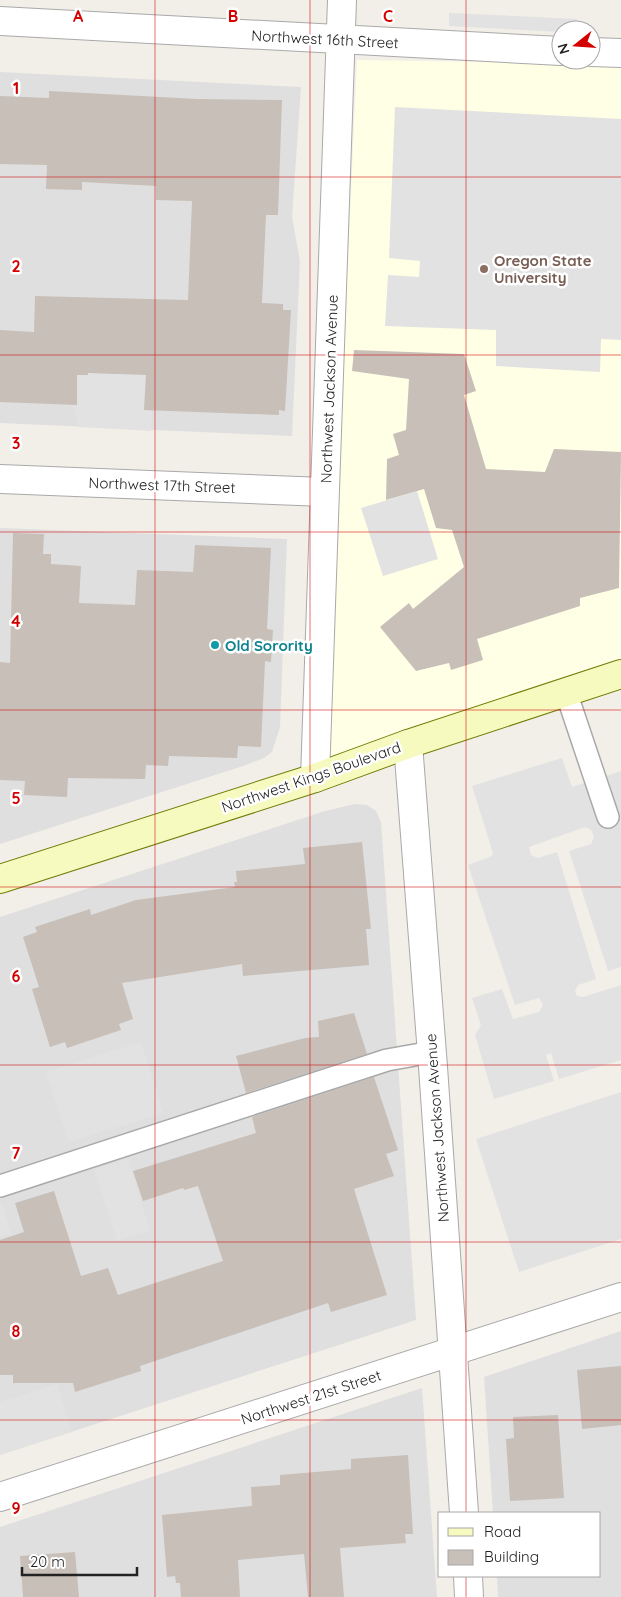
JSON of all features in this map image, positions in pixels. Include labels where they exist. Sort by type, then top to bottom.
[{"type":"street","name":"Northwest Jackson Avenue","points":[[315,778],[342,0]]},
{"type":"street","name":"Northwest 16th Street","points":[[0,21],[551,51]]},
{"type":"street","points":[[601,52],[621,53]]},
{"type":"street","name":"Northwest 17th Street","points":[[0,479],[324,492]]},
{"type":"street","name":"Northwest Kings Boulevard","points":[[0,879],[315,778],[408,744],[621,674]]},
{"type":"street","name":"Northwest Jackson Avenue","points":[[408,744],[432,1052],[464,1512]]},
{"type":"street","name":"Northwest 21st Street","points":[[0,1497],[621,1297]]},
{"type":"street","points":[[468,1577],[469,1597]]},
{"type":"lane","points":[[566,692],[608,818]]},
{"type":"lane","points":[[0,1186],[387,1060],[432,1052]]},
{"type":"shaded area","points":[[449,13],[577,19],[551,20],[551,31],[449,26]]},
{"type":"shaded area","name":"Oregon State University","points":[[357,60],[551,63],[551,70],[601,70],[601,64],[621,64],[621,686],[421,754],[324,779]]},
{"type":"shaded area","points":[[0,72],[301,87],[292,217],[300,261],[292,436],[0,423]]},
{"type":"shaded area","points":[[395,107],[621,119],[621,340],[601,339],[600,372],[496,366],[496,330],[385,326],[388,275],[419,277],[420,261],[389,258]]},
{"type":"shaded area","points":[[88,368],[146,375],[144,410],[152,411],[151,431],[79,427],[72,405],[77,405],[77,375],[88,375]]},
{"type":"shaded area","points":[[417,491],[438,559],[383,576],[361,508]]},
{"type":"shaded area","points":[[0,528],[287,539],[280,727],[272,752],[264,758],[243,766],[0,844]]},
{"type":"shaded area","points":[[562,758],[572,787],[621,771],[621,967],[608,971],[569,851],[591,844],[594,837],[591,830],[585,827],[529,847],[531,855],[538,858],[557,852],[596,979],[578,985],[575,991],[577,996],[583,997],[621,985],[621,1060],[559,1079],[551,1053],[546,1055],[554,1081],[494,1099],[475,1035],[481,1025],[472,998],[502,989],[513,1019],[539,1012],[543,1005],[539,998],[515,1005],[468,865],[492,856],[493,853],[472,786]]},
{"type":"shaded area","points":[[355,804],[367,805],[376,811],[381,822],[416,1320],[0,1455],[0,917],[325,811]]},
{"type":"shaded area","points":[[141,1042],[163,1113],[69,1142],[46,1072]]},
{"type":"shaded area","points":[[621,1092],[621,1239],[519,1272],[476,1139]]},
{"type":"shaded area","points":[[128,1159],[150,1231],[117,1241],[94,1170]]},
{"type":"shaded area","points":[[0,1201],[11,1234],[0,1237]]},
{"type":"shaded area","points":[[621,1331],[621,1597],[498,1597],[497,1577],[601,1577],[601,1512],[493,1512],[484,1377]]},
{"type":"shaded area","points":[[57,1384],[72,1432],[0,1454],[0,1402]]},
{"type":"shaded area","points":[[422,1388],[437,1597],[0,1597],[0,1527]]},
{"type":"building","points":[[49,91],[197,99],[282,100],[278,215],[266,215],[262,303],[283,304],[283,310],[291,310],[285,411],[279,410],[279,415],[144,410],[146,375],[88,373],[88,375],[77,375],[77,405],[0,402],[0,330],[34,332],[35,296],[188,300],[192,201],[156,200],[156,186],[82,182],[82,190],[46,189],[47,165],[0,164],[0,96],[49,98]]},
{"type":"building","points":[[354,350],[464,354],[476,391],[464,395],[486,469],[545,472],[554,449],[621,452],[619,588],[580,598],[580,606],[477,639],[483,660],[451,670],[449,663],[416,671],[380,627],[409,603],[413,609],[464,567],[452,530],[436,528],[424,489],[386,500],[387,459],[399,455],[393,434],[406,430],[409,379],[352,371]]},
{"type":"building","points":[[13,533],[44,534],[43,554],[51,554],[51,564],[81,566],[79,603],[135,605],[137,570],[193,572],[195,545],[271,548],[267,629],[273,630],[271,662],[265,661],[261,747],[238,746],[237,758],[169,756],[168,766],[146,765],[145,779],[68,778],[67,797],[24,795],[25,781],[0,780],[0,662],[10,663]]},
{"type":"building","points":[[362,842],[371,929],[366,929],[369,965],[243,976],[242,964],[122,983],[133,1019],[119,1024],[121,1030],[67,1048],[65,1042],[50,1047],[32,989],[39,987],[23,937],[37,932],[35,927],[90,909],[91,915],[136,900],[235,887],[234,882],[237,882],[236,871],[305,864],[303,848]]},
{"type":"building","points":[[354,1013],[367,1054],[246,1093],[236,1056],[305,1038],[319,1037],[318,1021]]},
{"type":"building","points":[[374,1077],[398,1150],[386,1154],[394,1176],[354,1189],[387,1295],[331,1312],[328,1303],[140,1366],[141,1371],[75,1392],[73,1383],[13,1383],[13,1375],[0,1375],[0,1240],[24,1232],[15,1203],[54,1191],[81,1276],[108,1268],[118,1295],[223,1261],[198,1186],[184,1190],[183,1188],[143,1201],[133,1171],[256,1133],[252,1117]]},
{"type":"building","points":[[621,1366],[621,1425],[582,1429],[577,1370]]},
{"type":"building","points":[[558,1415],[564,1498],[510,1501],[506,1439],[514,1438],[513,1417]]},
{"type":"building","points":[[408,1455],[413,1534],[405,1534],[406,1543],[340,1548],[344,1597],[308,1597],[304,1554],[238,1560],[240,1597],[181,1597],[180,1583],[176,1583],[175,1576],[167,1577],[162,1515],[252,1506],[251,1487],[280,1485],[280,1475],[351,1469],[351,1459]]},
{"type":"building","points":[[75,1552],[79,1597],[23,1597],[20,1556]]},
{"type":"place","name":"Oregon State University","points":[[484,269]]},
{"type":"place","name":"Old Sorority","points":[[215,645]]}]
